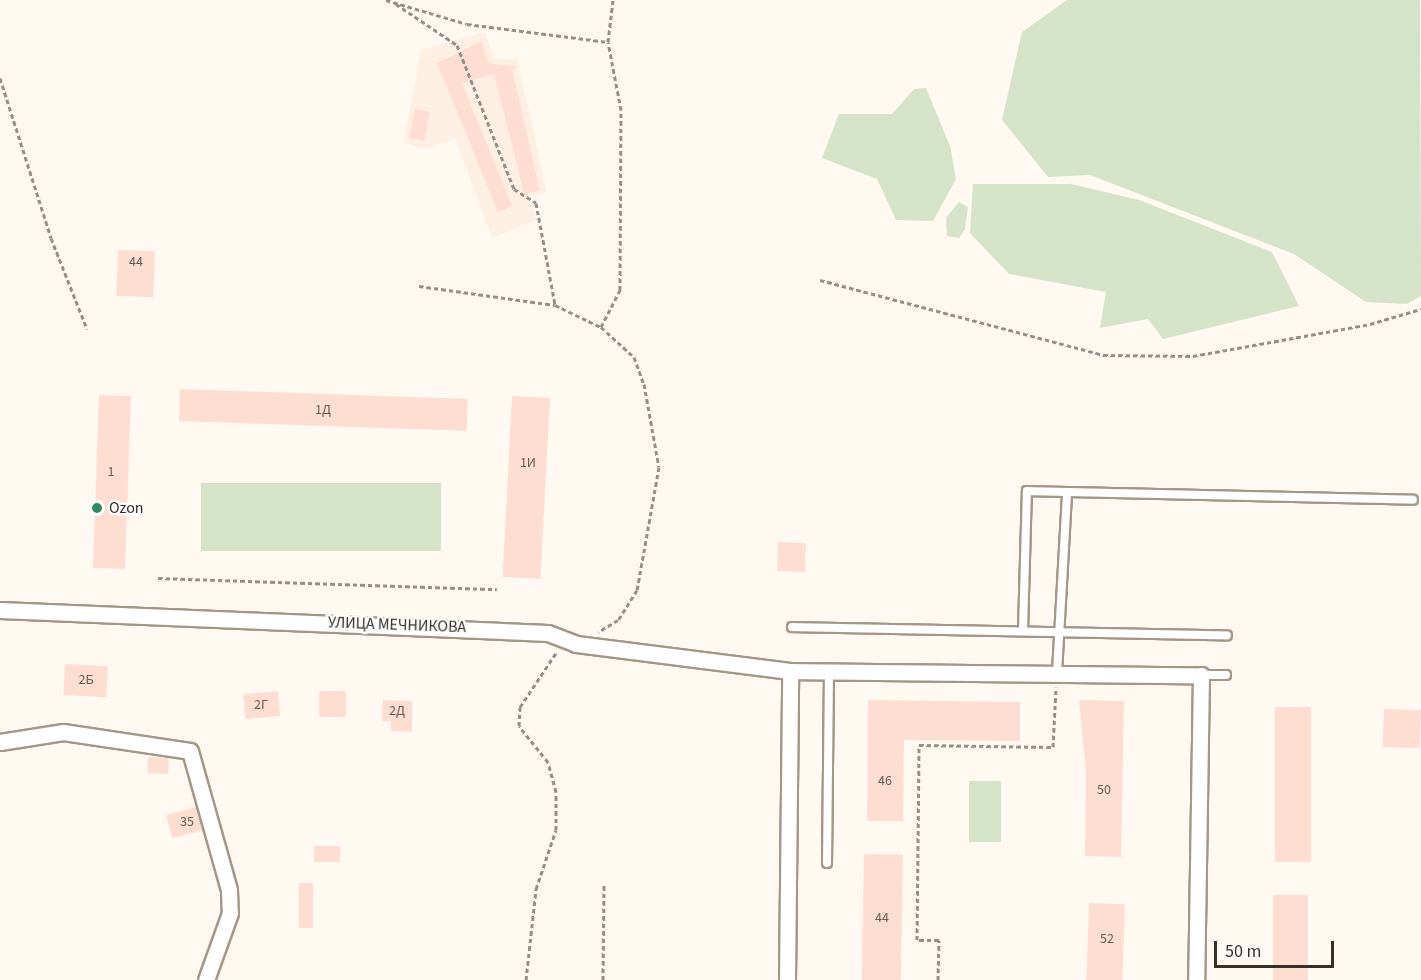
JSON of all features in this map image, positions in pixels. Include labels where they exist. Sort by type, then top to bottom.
[{"type":"street","name":"УЛИЦА МЕЧНИКОВА","points":[[0,610],[548,633],[576,644],[790,671],[1201,675]]},
{"type":"street","points":[[787,980],[790,671]]},
{"type":"street","points":[[1196,980],[1201,675]]},
{"type":"street","points":[[0,742],[63,732],[169,745],[190,751],[229,890],[231,913],[206,980]]},
{"type":"lane","points":[[1023,631],[1027,491],[1413,500]]},
{"type":"lane","points":[[1057,673],[1067,492]]},
{"type":"lane","points":[[792,627],[1227,635]]},
{"type":"lane","points":[[827,863],[829,671]]},
{"type":"lane","points":[[1201,675],[1226,675]]},
{"type":"path","points":[[386,0],[467,24],[608,42]]},
{"type":"path","points":[[601,327],[620,290],[621,110],[608,42],[613,0]]},
{"type":"path","points":[[396,4],[457,45],[514,189],[536,203],[555,305]]},
{"type":"path","points":[[0,78],[87,329]]},
{"type":"path","points":[[820,280],[981,327],[1103,355],[1192,356],[1370,324],[1421,309]]},
{"type":"path","points":[[418,286],[555,305],[601,327],[634,357],[644,384],[659,467],[637,590],[618,620],[588,632]]},
{"type":"path","points":[[158,578],[497,589]]},
{"type":"path","points":[[526,980],[536,889],[556,830],[556,792],[548,762],[519,726],[520,707],[555,657],[556,642],[548,633]]},
{"type":"path","points":[[938,980],[939,940],[917,940],[919,745],[1053,747],[1057,673]]},
{"type":"path","points":[[603,980],[604,884]]},
{"type":"shaded area","points":[[485,32],[494,59],[517,59],[547,192],[530,197],[537,220],[492,238],[455,138],[425,149],[404,143],[421,50]]},
{"type":"green space","points":[[1067,0],[1420,0],[1421,296],[1407,304],[1366,302],[1294,254],[1090,175],[1048,177],[1002,120],[1022,32]]},
{"type":"green space","points":[[926,88],[950,146],[956,179],[933,221],[896,220],[877,179],[822,158],[839,114],[892,114],[914,89]]},
{"type":"green space","points":[[973,184],[1071,184],[1139,200],[1272,252],[1299,306],[1163,339],[1148,319],[1100,328],[1106,292],[1009,274],[970,233]]},
{"type":"green space","points":[[959,202],[968,207],[965,229],[959,238],[947,236],[946,218]]},
{"type":"green space","points":[[201,483],[441,483],[441,551],[201,551]]},
{"type":"green space","points":[[969,781],[1001,781],[1001,842],[969,842]]},
{"type":"building","points":[[482,41],[488,63],[518,67],[512,69],[540,191],[524,193],[494,74],[462,83],[512,206],[498,212],[437,63]]},
{"type":"building","points":[[415,109],[430,112],[424,141],[409,138]]},
{"type":"building","points":[[118,250],[155,251],[153,297],[116,296]]},
{"type":"building","points":[[180,389],[468,399],[467,431],[179,421]]},
{"type":"building","points":[[99,395],[131,396],[125,569],[93,568]]},
{"type":"building","points":[[512,396],[550,398],[540,579],[503,577]]},
{"type":"building","points":[[778,542],[806,543],[805,572],[777,571]]},
{"type":"building","points":[[65,664],[108,666],[106,697],[63,695]]},
{"type":"building","points":[[278,691],[280,716],[245,719],[243,694]]},
{"type":"building","points":[[319,691],[346,691],[346,717],[319,717]]},
{"type":"building","points":[[383,700],[412,701],[412,732],[391,731],[391,721],[382,721]]},
{"type":"building","points":[[868,700],[1020,702],[1020,741],[904,740],[903,821],[867,821]]},
{"type":"building","points":[[1079,700],[1124,701],[1121,857],[1085,856],[1086,773]]},
{"type":"building","points":[[1275,707],[1311,707],[1311,862],[1275,862]]},
{"type":"building","points":[[1384,709],[1421,710],[1420,748],[1383,747]]},
{"type":"building","points":[[148,757],[169,758],[168,774],[147,773]]},
{"type":"building","points":[[196,807],[202,830],[172,838],[166,815]]},
{"type":"building","points":[[314,846],[340,846],[340,862],[314,862]]},
{"type":"building","points":[[864,854],[903,855],[901,980],[862,980]]},
{"type":"building","points":[[299,883],[313,883],[313,928],[299,928]]},
{"type":"building","points":[[1273,895],[1308,895],[1308,980],[1273,980]]},
{"type":"building","points":[[1089,903],[1125,904],[1122,980],[1086,980]]},
{"type":"place","name":"Ozon","points":[[97,508]]}]
